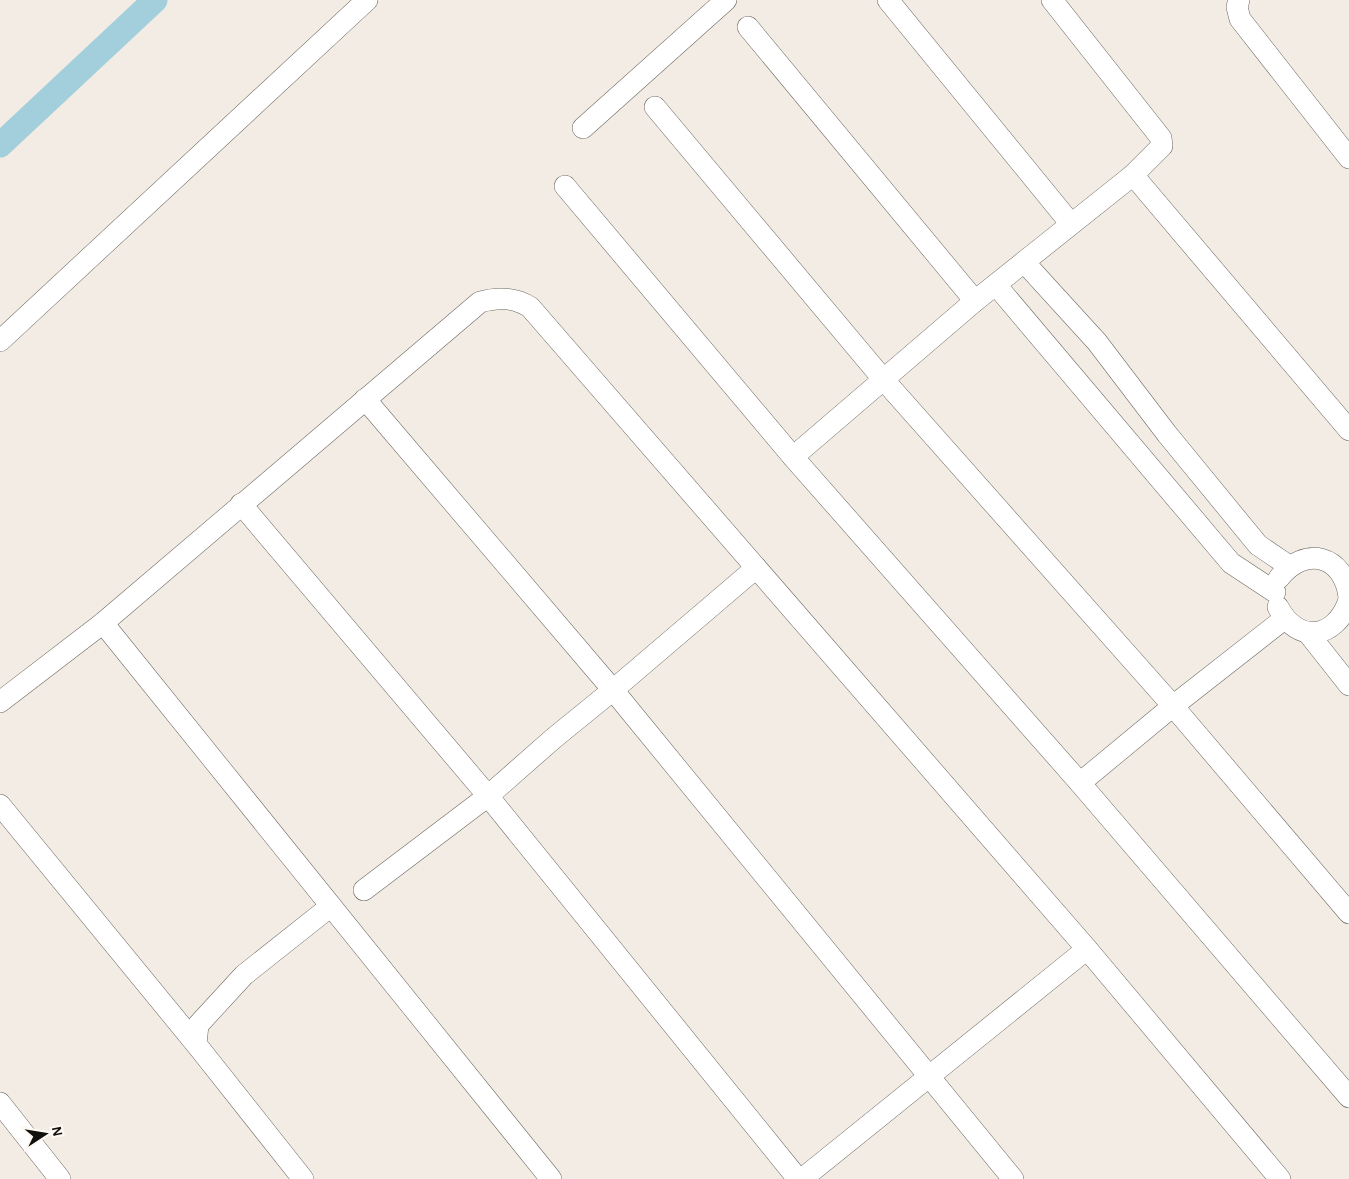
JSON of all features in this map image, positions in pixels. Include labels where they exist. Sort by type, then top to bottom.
[{"type":"street","points":[[0,341],[366,0]]},
{"type":"street","points":[[582,128],[726,0]]},
{"type":"street","points":[[888,0],[1071,224]]},
{"type":"street","points":[[793,457],[975,301],[1133,175],[1162,146],[1162,138],[1052,0]]},
{"type":"street","points":[[1239,0],[1237,7],[1240,19],[1349,158]]},
{"type":"street","points":[[748,27],[975,301]]},
{"type":"street","points":[[655,107],[883,379],[1173,706],[1349,913]]},
{"type":"street","points":[[1133,175],[1349,430]]},
{"type":"street","points":[[565,186],[793,457],[1080,783],[1349,1098]]},
{"type":"street","points":[[1024,262],[1098,342],[1167,434],[1258,545],[1289,566]]},
{"type":"street","points":[[996,285],[1231,563],[1275,592]]},
{"type":"street","points":[[0,702],[102,623],[480,302],[495,298],[520,301],[530,307],[1088,949],[1280,1179]]},
{"type":"street","points":[[365,398],[613,690],[1013,1179]]},
{"type":"street","points":[[1140,455],[1167,434]]},
{"type":"street","points":[[241,504],[488,796],[798,1179]]},
{"type":"street","points":[[1316,558],[1345,568],[1349,598],[1345,613],[1336,624],[1323,631],[1308,633],[1295,628],[1284,619],[1277,606],[1275,592],[1279,578],[1289,566],[1301,559],[1316,558]]},
{"type":"street","points":[[364,890],[488,796],[756,568]]},
{"type":"street","points":[[1080,783],[1173,706],[1284,619]]},
{"type":"street","points":[[102,623],[551,1179]]},
{"type":"street","points":[[1308,633],[1349,685]]},
{"type":"street","points":[[0,805],[196,1044],[303,1179]]},
{"type":"street","points":[[196,1044],[198,1024],[244,975],[331,906]]},
{"type":"street","points":[[802,1179],[1088,949]]},
{"type":"street","points":[[0,1103],[60,1179]]},
{"type":"waterway","points":[[0,145],[155,0]]}]
